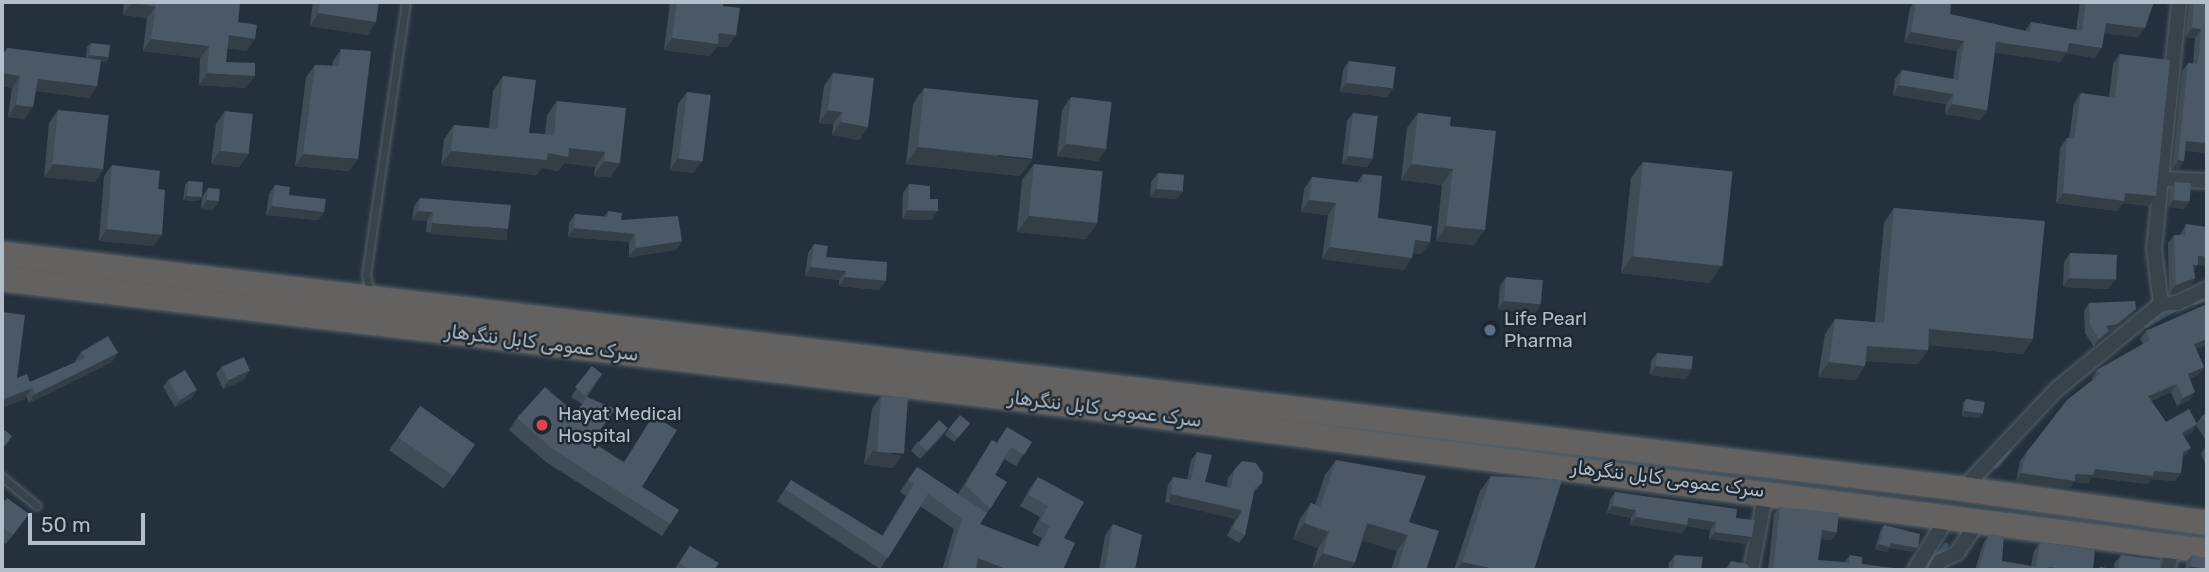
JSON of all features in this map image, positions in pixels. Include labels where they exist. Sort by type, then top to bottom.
[{"type":"highway","name":"سرک عمومی کابل ننگرهار","points":[[2,254],[671,346],[1443,440],[1963,489],[2207,523]]},
{"type":"highway","name":"سرک عمومی کابل ننگرهار","points":[[2,279],[383,308]]},
{"type":"highway","name":"سرک عمومی کابل ننگرهار","points":[[1443,440],[1766,491],[1980,519],[2170,558],[2207,551]]},
{"type":"street","points":[[2161,304],[2154,248],[2164,179],[2179,2]]},
{"type":"street","points":[[2164,179],[2207,181]]},
{"type":"street","points":[[1963,489],[2057,389],[2161,304],[2177,303],[2207,289]]},
{"type":"street","points":[[1751,570],[1766,491]]},
{"type":"street","points":[[1914,570],[1949,515]]},
{"type":"street","points":[[1935,570],[1940,561],[1957,553],[1980,519]]},
{"type":"lane","points":[[383,308],[366,275],[406,2]]},
{"type":"lane","points":[[2,477],[37,506]]},
{"type":"building","points":[[131,2],[240,2],[238,22],[257,25],[255,39],[229,35],[226,62],[255,63],[255,76],[207,73],[209,46],[151,39],[156,6]]},
{"type":"building","points":[[320,2],[379,2],[376,22],[318,13]]},
{"type":"building","points":[[677,2],[723,2],[723,6],[740,8],[736,35],[719,33],[718,44],[672,38]]},
{"type":"building","points":[[1916,2],[1951,4],[1950,14],[2030,32],[2031,22],[2082,31],[2086,2],[2154,2],[2145,28],[2106,23],[2102,48],[2069,43],[2067,52],[1996,42],[1987,110],[1952,104],[1953,94],[1899,85],[1902,70],[1958,80],[1964,41],[1911,32]]},
{"type":"building","points":[[2194,2],[2207,2],[2207,143],[2186,141],[2184,161],[2178,160],[2188,63],[2197,64],[2201,29],[2192,28]]},
{"type":"building","points":[[91,43],[110,45],[109,57],[90,55]]},
{"type":"building","points":[[7,48],[101,60],[97,86],[38,79],[33,107],[16,105],[20,76],[2,73],[2,52],[6,52]]},
{"type":"building","points":[[341,49],[371,51],[358,159],[303,154],[315,65],[339,66]]},
{"type":"building","points":[[2120,54],[2170,60],[2156,196],[2125,193],[2124,201],[2063,193],[2067,138],[2074,139],[2081,93],[2115,98]]},
{"type":"building","points":[[1349,61],[1396,67],[1393,89],[1346,83]]},
{"type":"building","points":[[833,73],[874,78],[868,127],[841,122],[842,112],[828,110]]},
{"type":"building","points":[[503,76],[536,80],[529,133],[554,135],[557,101],[626,108],[620,163],[604,161],[605,152],[569,148],[568,157],[548,153],[547,160],[451,151],[454,125],[497,129]]},
{"type":"building","points":[[924,88],[1038,100],[1032,159],[918,147]]},
{"type":"building","points":[[687,92],[711,95],[703,161],[679,159]]},
{"type":"building","points":[[1071,97],[1112,102],[1106,149],[1065,144]]},
{"type":"building","points":[[58,110],[109,115],[103,169],[52,164]]},
{"type":"building","points":[[225,111],[253,114],[249,154],[221,151]]},
{"type":"building","points":[[1353,113],[1378,116],[1373,159],[1348,156]]},
{"type":"building","points":[[1418,113],[1451,117],[1450,126],[1496,131],[1485,230],[1446,226],[1453,169],[1412,164]]},
{"type":"building","points":[[1643,162],[1733,171],[1723,266],[1633,256]]},
{"type":"building","points":[[1034,164],[1103,171],[1097,223],[1029,216]]},
{"type":"building","points":[[112,165],[160,171],[158,189],[165,190],[162,235],[107,229]]},
{"type":"building","points":[[1158,173],[1184,175],[1183,191],[1157,189]]},
{"type":"building","points":[[1363,174],[1382,176],[1378,218],[1432,226],[1430,242],[1415,240],[1412,258],[1330,247],[1336,203],[1309,200],[1312,177],[1362,183]]},
{"type":"building","points":[[188,181],[203,182],[202,197],[187,196]]},
{"type":"building","points":[[2175,182],[2191,183],[2190,201],[2174,200]]},
{"type":"building","points":[[909,184],[930,186],[930,199],[938,199],[938,211],[908,210]]},
{"type":"building","points":[[275,185],[290,187],[289,195],[326,199],[324,212],[272,206]]},
{"type":"building","points":[[208,188],[220,189],[219,201],[207,200]]},
{"type":"building","points":[[420,198],[511,205],[508,229],[432,223],[433,212],[418,211]]},
{"type":"building","points":[[1894,208],[2045,221],[2033,339],[1929,329],[1928,350],[1867,346],[1865,366],[1829,362],[1835,319],[1884,323]]},
{"type":"building","points":[[608,211],[622,213],[621,220],[678,216],[682,241],[636,248],[635,234],[574,228],[575,214],[608,217]]},
{"type":"building","points":[[2186,224],[2207,227],[2207,257],[2198,256],[2198,265],[2193,265],[2195,278],[2176,285],[2174,235],[2185,235]]},
{"type":"building","points":[[814,244],[828,246],[826,257],[887,262],[886,281],[845,277],[846,271],[811,267]]},
{"type":"building","points":[[2070,253],[2117,255],[2116,280],[2069,278]]},
{"type":"building","points":[[1506,277],[1543,280],[1541,304],[1504,301]]},
{"type":"building","points":[[2135,301],[2136,309],[2117,324],[2106,326],[2109,331],[2099,339],[2090,325],[2089,303]]},
{"type":"building","points":[[2207,304],[2207,339],[2194,344],[2204,367],[2188,374],[2195,392],[2183,398],[2177,384],[2148,396],[2166,422],[2189,409],[2197,424],[2182,433],[2191,448],[2183,452],[2181,473],[2154,471],[2153,476],[2095,469],[2093,475],[2075,474],[2075,481],[2021,473],[2026,453],[2067,400],[2100,374],[2097,370],[2150,340],[2146,331]]},
{"type":"building","points":[[2,312],[25,315],[17,378],[27,374],[32,388],[2,400]]},
{"type":"building","points":[[108,336],[118,353],[35,394],[30,382],[85,358],[81,352]]},
{"type":"building","points":[[1657,353],[1693,356],[1692,369],[1656,366]]},
{"type":"building","points":[[244,357],[250,371],[228,380],[222,366]]},
{"type":"building","points":[[592,366],[602,374],[585,395],[575,387]]},
{"type":"building","points":[[185,370],[197,390],[180,400],[168,380]]},
{"type":"building","points":[[545,387],[576,414],[587,397],[615,409],[592,442],[624,463],[653,416],[677,430],[642,487],[679,510],[670,524],[554,450],[517,418]]},
{"type":"building","points":[[881,396],[908,398],[904,454],[877,452]]},
{"type":"building","points":[[1966,399],[1985,402],[1983,414],[1964,411]]},
{"type":"building","points":[[420,406],[475,444],[453,476],[398,437]]},
{"type":"building","points":[[960,415],[970,423],[958,438],[948,430]]},
{"type":"building","points":[[939,420],[948,428],[927,451],[918,443]]},
{"type":"building","points":[[1007,427],[1032,442],[1024,455],[1011,447],[995,475],[1007,482],[990,509],[965,485],[992,440],[997,443]]},
{"type":"building","points":[[2,428],[12,436],[5,446],[2,444]]},
{"type":"building","points":[[1197,452],[1212,455],[1205,482],[1231,488],[1234,470],[1242,461],[1256,463],[1263,473],[1262,483],[1255,487],[1245,535],[1233,528],[1242,510],[1171,494],[1173,477],[1191,480]]},
{"type":"building","points":[[1336,460],[1426,476],[1409,522],[1439,531],[1426,570],[1397,570],[1408,535],[1367,523],[1355,563],[1323,553],[1329,532],[1304,523],[1311,503],[1320,507]]},
{"type":"building","points":[[917,467],[987,513],[980,524],[1039,547],[1050,526],[1040,521],[1048,506],[1028,495],[1038,477],[1084,502],[1064,538],[1075,543],[1063,570],[1009,570],[978,558],[976,570],[947,570],[962,518],[928,494],[888,558],[785,489],[791,480],[883,536],[914,484],[908,480]]},
{"type":"building","points":[[1491,476],[1562,480],[1534,570],[1500,570],[1462,562]]},
{"type":"building","points":[[1615,492],[1737,509],[1736,518],[1755,520],[1752,537],[1715,532],[1716,522],[1688,518],[1687,525],[1636,517],[1636,510],[1613,506]]},
{"type":"building","points":[[7,498],[29,514],[13,535],[2,527],[2,504]]},
{"type":"building","points":[[1780,507],[1839,513],[1837,532],[1822,530],[1818,560],[1849,563],[1850,555],[1862,557],[1862,564],[1893,570],[1773,570]]},
{"type":"building","points":[[1113,524],[1142,535],[1135,570],[1105,570]]},
{"type":"building","points":[[1884,525],[1920,534],[1918,548],[1891,543],[1890,547],[1879,544]]},
{"type":"building","points":[[1989,534],[2004,536],[2002,561],[2036,567],[2040,542],[2095,550],[2093,570],[2049,567],[2048,570],[1978,570]]},
{"type":"building","points":[[690,546],[719,563],[714,570],[690,570],[679,563]]},
{"type":"building","points":[[1675,555],[1703,557],[1701,570],[1673,570]]},
{"type":"building","points":[[2121,555],[2160,560],[2160,570],[2118,570]]},
{"type":"building","points":[[2192,555],[2207,558],[2207,569],[2190,566]]},
{"type":"building","points":[[1731,561],[1747,564],[1751,570],[1729,570]]},
{"type":"waterway","points":[[2195,302],[2207,298]]},
{"type":"waterway","points":[[2145,325],[2174,309]]},
{"type":"waterway","points":[[1995,466],[2008,451]]},
{"type":"waterway","points":[[1927,570],[1945,545]]},
{"type":"place","name":"Life Pearl Pharma","points":[[1490,330]]},
{"type":"place","name":"Hayat Medical Hospital","points":[[542,425]]}]
